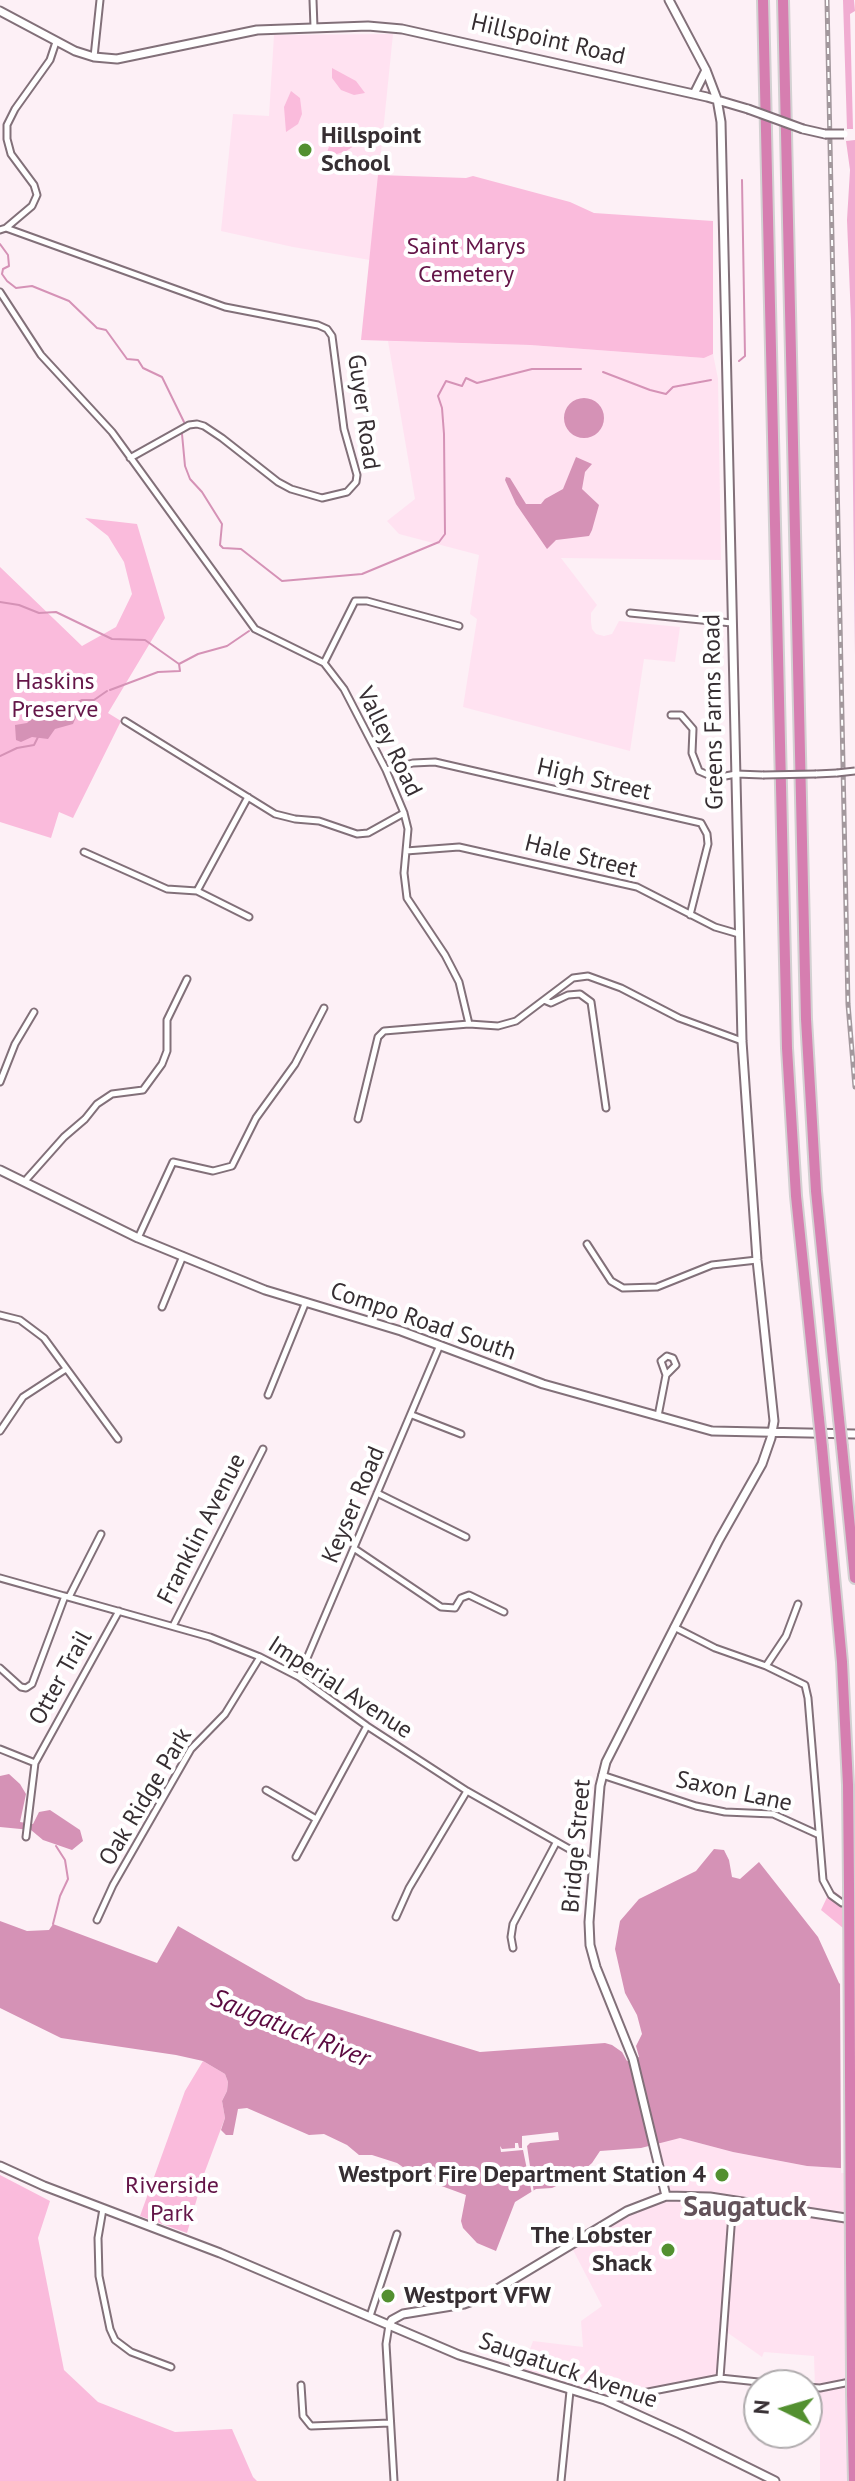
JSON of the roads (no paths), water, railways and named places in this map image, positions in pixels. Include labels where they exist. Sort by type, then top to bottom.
[{"type":"highway","points":[[763,0],[787,1048],[796,1196],[846,1712],[853,2477]]},
{"type":"highway","points":[[783,0],[806,1019],[816,1191],[855,1578]]},
{"type":"main road","name":"Greens Farms Road","points":[[669,0],[706,70],[717,99],[722,137],[742,1041],[757,1260],[773,1409],[772,1433]]},
{"type":"main road","name":"Hillspoint Road","points":[[0,11],[56,42],[94,57],[130,58],[242,32],[377,26],[411,30],[717,99],[803,129],[825,134],[855,134]]},
{"type":"main road","points":[[694,94],[706,70]]},
{"type":"main road","name":"Compo Road South","points":[[0,1170],[138,1238],[183,1256],[305,1304],[401,1331],[523,1377],[712,1431],[855,1434]]},
{"type":"main road","name":"Bridge Street","points":[[666,2196],[633,2059],[590,1945],[602,1775],[674,1627],[758,1473],[772,1433]]},
{"type":"main road","name":"Saugatuck Avenue","points":[[0,2166],[220,2253],[459,2355],[605,2400],[775,2481]]},
{"type":"main road","points":[[389,2325],[403,2314],[464,2304],[484,2297],[627,2211],[666,2196],[692,2195],[855,2219]]},
{"type":"street","points":[[94,57],[100,0]]},
{"type":"street","points":[[313,0],[314,27]]},
{"type":"street","points":[[2,230],[32,206],[37,195],[34,185],[11,154],[7,125],[50,60],[56,42]]},
{"type":"street","name":"Guyer Road","points":[[2,230],[193,298],[318,325],[327,329],[332,336],[344,429],[357,475],[356,482],[347,492],[322,498],[291,489],[222,438],[197,424],[189,425],[130,458]]},
{"type":"street","name":"Valley Road","points":[[0,292],[41,355],[102,420],[255,629],[324,663],[344,689],[386,770],[404,813],[408,829],[404,873],[407,898],[459,982],[469,1024]]},
{"type":"street","points":[[324,663],[355,601],[367,601],[459,626]]},
{"type":"street","points":[[630,613],[732,623]]},
{"type":"street","points":[[671,715],[681,715],[693,729],[692,753],[699,771],[715,778],[736,774],[855,771]]},
{"type":"street","points":[[125,721],[275,814],[319,821],[357,834],[368,833],[404,813]]},
{"type":"street","name":"High Street","points":[[386,770],[413,763],[435,762],[701,823],[708,844],[690,915]]},
{"type":"street","points":[[197,891],[248,797]]},
{"type":"street","name":"Hale Street","points":[[406,851],[459,847],[637,887],[720,930],[739,934]]},
{"type":"street","points":[[84,852],[167,889],[197,891],[249,917]]},
{"type":"street","points":[[358,1119],[378,1037],[384,1031],[469,1024],[498,1026],[516,1021],[573,978],[588,976],[621,988],[679,1018],[742,1041]]},
{"type":"street","points":[[23,1182],[97,1104],[112,1094],[143,1090],[162,1064],[167,1051],[167,1020],[187,979]]},
{"type":"street","points":[[544,1000],[551,1003],[568,995],[580,994],[591,1002],[606,1108]]},
{"type":"street","points":[[138,1238],[173,1162],[213,1171],[232,1166],[256,1118],[295,1064],[324,1008]]},
{"type":"street","points":[[0,1082],[15,1044],[34,1012]]},
{"type":"street","points":[[587,1244],[611,1281],[623,1288],[657,1287],[712,1265],[757,1260]]},
{"type":"street","points":[[162,1307],[183,1256]]},
{"type":"street","points":[[268,1395],[305,1304]]},
{"type":"street","points":[[0,1315],[20,1320],[44,1338],[118,1439]]},
{"type":"street","name":"Keyser Road","points":[[299,1677],[440,1345]]},
{"type":"street","points":[[0,1431],[23,1397],[66,1369]]},
{"type":"street","points":[[657,1417],[666,1375]]},
{"type":"street","points":[[412,1415],[461,1434]]},
{"type":"street","name":"Franklin Avenue","points":[[173,1626],[263,1449]]},
{"type":"street","points":[[377,1493],[466,1537]]},
{"type":"street","points":[[0,1668],[21,1687],[32,1684],[67,1597],[101,1534]]},
{"type":"street","points":[[355,1549],[441,1607],[455,1608],[461,1598],[469,1595],[504,1612]]},
{"type":"street","name":"Imperial Avenue","points":[[0,1578],[173,1626],[237,1646],[260,1657],[299,1677],[467,1791],[595,1863]]},
{"type":"street","points":[[766,1666],[786,1636],[798,1604]]},
{"type":"street","name":"Otter Trail","points":[[26,1836],[35,1763],[119,1611]]},
{"type":"street","points":[[674,1627],[715,1648],[766,1666],[805,1685],[818,1834]]},
{"type":"street","name":"Oak Ridge Park","points":[[97,1920],[113,1885],[191,1749],[225,1714],[260,1657]]},
{"type":"street","points":[[296,1857],[367,1726]]},
{"type":"street","name":"Otter Trail","points":[[0,1749],[35,1763]]},
{"type":"street","name":"Saxon Lane","points":[[602,1775],[696,1806],[725,1812],[773,1814],[818,1834],[823,1880],[831,1895],[842,1903],[855,1903]]},
{"type":"street","points":[[266,1790],[316,1819]]},
{"type":"street","points":[[396,1917],[409,1888],[467,1791]]},
{"type":"street","points":[[513,1948],[513,1924],[556,1843]]},
{"type":"street","points":[[720,2378],[733,2200]]},
{"type":"street","points":[[103,2209],[98,2238],[99,2276],[110,2329],[115,2340],[131,2352],[171,2367]]},
{"type":"street","points":[[370,2316],[397,2234]]},
{"type":"street","points":[[389,2325],[386,2344],[394,2481]]},
{"type":"street","points":[[823,2387],[854,2377]]},
{"type":"street","points":[[605,2400],[720,2378],[743,2380]]},
{"type":"street","points":[[301,2385],[303,2416],[311,2426],[390,2423]]},
{"type":"street","points":[[561,2481],[570,2391]]},
{"type":"water","points":[[584,398],[598,404],[604,418],[598,432],[584,438],[570,432],[564,418],[570,404]]},
{"type":"water","points":[[576,457],[592,464],[585,472],[582,489],[599,505],[592,530],[589,536],[556,540],[547,549],[516,504],[505,480],[506,477],[510,478],[526,504],[541,504],[563,489]]},
{"type":"water","points":[[68,703],[77,715],[73,724],[55,729],[48,739],[32,737],[21,742],[16,740],[15,725],[27,723],[37,713],[58,709]]},
{"type":"water","points":[[9,1774],[26,1794],[20,1822],[33,1824],[39,1812],[50,1810],[80,1830],[83,1841],[72,1850],[43,1840],[31,1830],[0,1827],[0,1776]]},
{"type":"water","name":"Saugatuck River","points":[[714,1849],[724,1850],[732,1877],[740,1879],[759,1862],[818,1937],[839,1983],[855,1997],[855,2169],[807,2166],[680,2138],[641,2148],[600,2151],[577,2176],[552,2188],[536,2189],[515,2202],[496,2251],[477,2243],[463,2228],[461,2221],[466,2195],[417,2177],[397,2163],[372,2155],[359,2155],[347,2145],[324,2134],[309,2135],[247,2108],[238,2109],[233,2135],[226,2135],[221,2130],[225,2118],[222,2101],[228,2082],[225,2074],[203,2061],[61,2038],[0,2008],[0,1921],[27,1931],[49,1930],[53,1924],[157,1963],[178,1926],[306,1999],[480,2052],[605,2043],[622,2052],[627,2061],[639,2057],[636,2046],[642,2034],[637,2015],[625,1993],[615,1949],[620,1921],[639,1899],[696,1871]]},
{"type":"waterway","points":[[739,361],[745,356],[742,180]]},
{"type":"waterway","points":[[0,244],[8,255],[9,266],[3,269],[2,274],[7,281],[16,288],[32,286],[69,301],[97,328],[106,330],[127,359],[138,360],[143,368],[162,377],[184,422]]},
{"type":"waterway","points":[[182,434],[185,466],[190,479],[222,524],[220,545],[223,548],[241,549],[282,581],[362,574],[439,542],[445,534],[444,434],[438,396],[446,381],[462,386],[466,378],[477,383],[532,369],[581,369]]},
{"type":"waterway","points":[[603,372],[666,394],[673,387],[711,380]]},
{"type":"waterway","points":[[0,602],[39,613],[56,612],[112,639],[145,640],[179,664],[198,654],[227,646],[249,631]]},
{"type":"waterway","points":[[110,690],[158,672],[180,671],[179,664]]},
{"type":"waterway","points":[[69,707],[82,700],[94,700],[107,691]]},
{"type":"waterway","points":[[0,756],[34,745],[39,735]]},
{"type":"waterway","points":[[53,1924],[68,1879],[65,1860],[56,1846]]},
{"type":"railway","points":[[827,0],[848,1004],[855,1087]]},
{"type":"place","name":"Hillspoint School","points":[[305,150]]},
{"type":"place","name":"Westport Fire Department Station 4","points":[[722,2175]]},
{"type":"place","name":"The Lobster Shack","points":[[668,2250]]},
{"type":"place","name":"Westport VFW","points":[[388,2296]]},
{"type":"district","name":"Saugatuck","points":[[745,2208]]},
{"type":"park label","name":"Saint Marys Cemetery","points":[[466,261]]},
{"type":"park label","name":"Haskins Preserve","points":[[55,696]]},
{"type":"park label","name":"Riverside Park","points":[[172,2200]]}]
